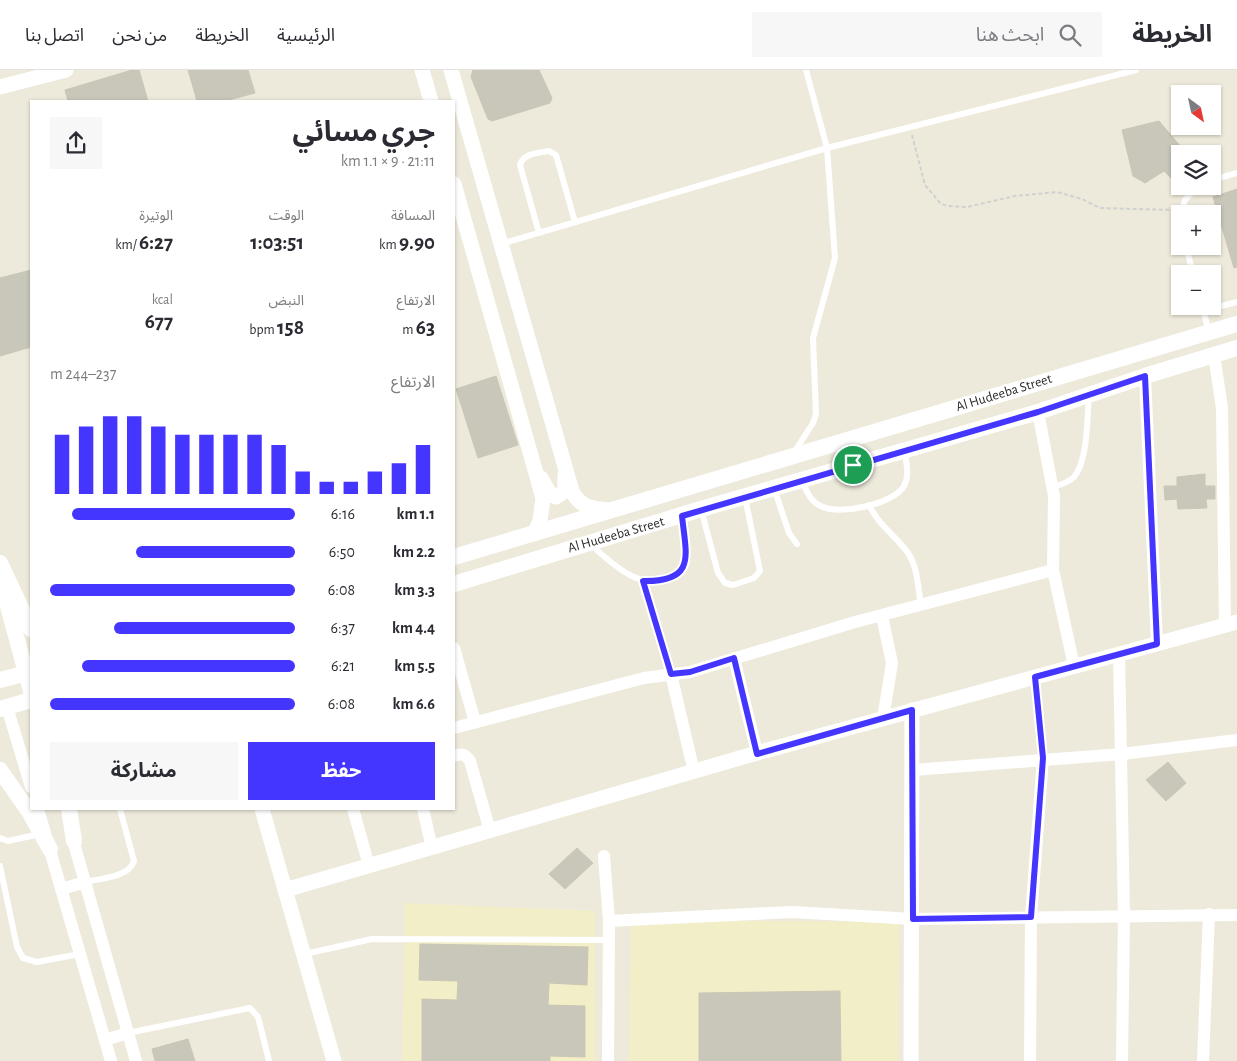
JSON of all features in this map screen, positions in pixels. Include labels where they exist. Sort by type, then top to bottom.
[{"type":"main road","name":"Al Hudeeba Street","points":[[455,556],[534,534],[1237,324]]},
{"type":"main road","name":"Al Hudeeba Street","points":[[455,584],[588,542],[1038,412],[1145,376],[1237,348]]},
{"type":"main road","points":[[0,563],[30,627]]},
{"type":"main road","points":[[0,577],[29,673],[0,682],[4,708],[30,700]]},
{"type":"main road","points":[[0,770],[30,812],[50,850]]},
{"type":"main road","points":[[69,810],[74,841]]},
{"type":"street","points":[[0,87],[66,70]]},
{"type":"street","points":[[422,70],[431,100]]},
{"type":"street","points":[[451,70],[564,469],[577,502],[591,508],[612,510]]},
{"type":"street","points":[[455,188],[543,498],[540,521],[534,534]]},
{"type":"street","points":[[285,890],[912,710],[1231,624],[1222,408],[1214,355]]},
{"type":"street","points":[[1145,376],[1157,644]]},
{"type":"street","points":[[1038,412],[1055,509],[1053,570],[1074,666]]},
{"type":"street","points":[[532,462],[550,494],[556,497],[565,491],[564,469]]},
{"type":"street","points":[[455,728],[644,678],[690,672],[882,616],[1053,570]]},
{"type":"street","points":[[882,616],[892,663],[883,719]]},
{"type":"street","points":[[455,651],[476,722]]},
{"type":"street","points":[[1119,653],[1124,916],[1122,1061]]},
{"type":"street","points":[[734,658],[757,754]]},
{"type":"street","points":[[671,674],[694,772]]},
{"type":"street","points":[[1030,1061],[1031,917],[1043,758],[1035,677]]},
{"type":"street","points":[[4,708],[30,784]]},
{"type":"street","points":[[911,1061],[913,919],[912,710]]},
{"type":"street","points":[[913,770],[1043,758],[1122,754],[1237,740]]},
{"type":"street","points":[[455,756],[466,755],[470,761],[490,831]]},
{"type":"street","points":[[38,810],[111,1061]]},
{"type":"street","points":[[64,810],[136,1061]]},
{"type":"street","points":[[262,810],[334,1061]]},
{"type":"street","points":[[353,810],[369,866]]},
{"type":"street","points":[[423,810],[432,848]]},
{"type":"street","points":[[604,856],[609,921],[608,1061]]},
{"type":"street","points":[[61,889],[86,882]]},
{"type":"street","points":[[609,921],[792,912],[913,919],[1237,915]]},
{"type":"street","points":[[1203,1061],[1209,914]]},
{"type":"street","points":[[105,1040],[128,1033]]},
{"type":"lane","points":[[792,457],[813,423],[816,414],[813,338],[835,258],[827,148],[806,70]]},
{"type":"lane","points":[[500,244],[827,148],[1136,70]]},
{"type":"lane","points":[[539,233],[520,165],[522,159],[527,156],[549,151],[556,154],[575,222]]},
{"type":"lane","points":[[1221,177],[1237,173]]},
{"type":"lane","points":[[1221,305],[1237,302]]},
{"type":"lane","points":[[1205,315],[1209,332]]},
{"type":"lane","points":[[1052,487],[1066,483],[1075,476],[1083,459],[1089,396]]},
{"type":"lane","points":[[802,480],[810,499],[822,507],[834,510],[869,505],[891,499],[904,487],[908,475],[904,450]]},
{"type":"lane","points":[[774,488],[788,533],[797,544]]},
{"type":"lane","points":[[701,509],[718,573],[725,583],[733,585],[754,578],[760,571],[745,496]]},
{"type":"lane","points":[[869,505],[877,521],[907,552],[914,567],[921,606]]},
{"type":"lane","points":[[588,542],[625,573],[643,581],[667,579],[682,570],[687,562],[682,516]]},
{"type":"lane","points":[[643,581],[671,674]]},
{"type":"lane","points":[[86,882],[124,873],[132,868],[134,862],[120,810]]},
{"type":"lane","points":[[0,838],[8,841],[42,834]]},
{"type":"lane","points":[[0,866],[17,947],[23,958],[38,962],[80,954]]},
{"type":"lane","points":[[304,954],[372,939],[609,940]]},
{"type":"lane","points":[[128,1033],[250,1008],[258,1017],[269,1061]]},
{"type":"path","points":[[910,127],[925,186],[941,204],[948,206],[982,205],[1015,196],[1057,192],[1082,199],[1100,208],[1171,212]]},
{"type":"shaded area","points":[[405,903],[595,911],[595,1061],[402,1061]]},
{"type":"shaded area","points":[[631,920],[899,922],[898,1061],[629,1061]]},
{"type":"building","points":[[132,70],[139,70],[148,100],[68,100],[65,90]]},
{"type":"building","points":[[188,70],[248,70],[255,93],[229,100],[197,100]]},
{"type":"building","points":[[473,70],[539,70],[552,98],[550,103],[492,121],[488,119],[471,77]]},
{"type":"building","points":[[1159,121],[1179,145],[1171,145],[1171,178],[1164,171],[1145,183],[1133,176],[1122,130]]},
{"type":"building","points":[[1237,189],[1237,267],[1234,268],[1221,224],[1221,205],[1215,205],[1213,197]]},
{"type":"building","points":[[30,270],[30,347],[0,356],[0,278]]},
{"type":"building","points":[[496,376],[518,445],[478,458],[456,389]]},
{"type":"building","points":[[1205,474],[1205,486],[1215,486],[1215,499],[1206,499],[1207,508],[1178,509],[1177,499],[1165,500],[1164,486],[1177,486],[1177,477]]},
{"type":"building","points":[[1168,762],[1186,783],[1166,801],[1146,780]]},
{"type":"building","points":[[577,848],[593,863],[565,889],[549,874]]},
{"type":"building","points":[[420,944],[588,947],[587,985],[549,983],[548,1005],[585,1006],[585,1057],[550,1056],[550,1061],[422,1061],[422,999],[457,1000],[458,981],[419,980]]},
{"type":"building","points":[[840,991],[841,1061],[699,1061],[699,993]]},
{"type":"building","points":[[188,1039],[195,1061],[155,1061],[152,1049]]},
{"type":"route","points":[[1145,376],[1157,644],[1035,677],[1043,758],[1031,917],[913,919],[912,710],[757,754],[734,658],[690,672],[671,674],[643,581],[667,579],[682,570],[687,562],[682,516],[853,465],[1038,412],[1145,376]]}]
